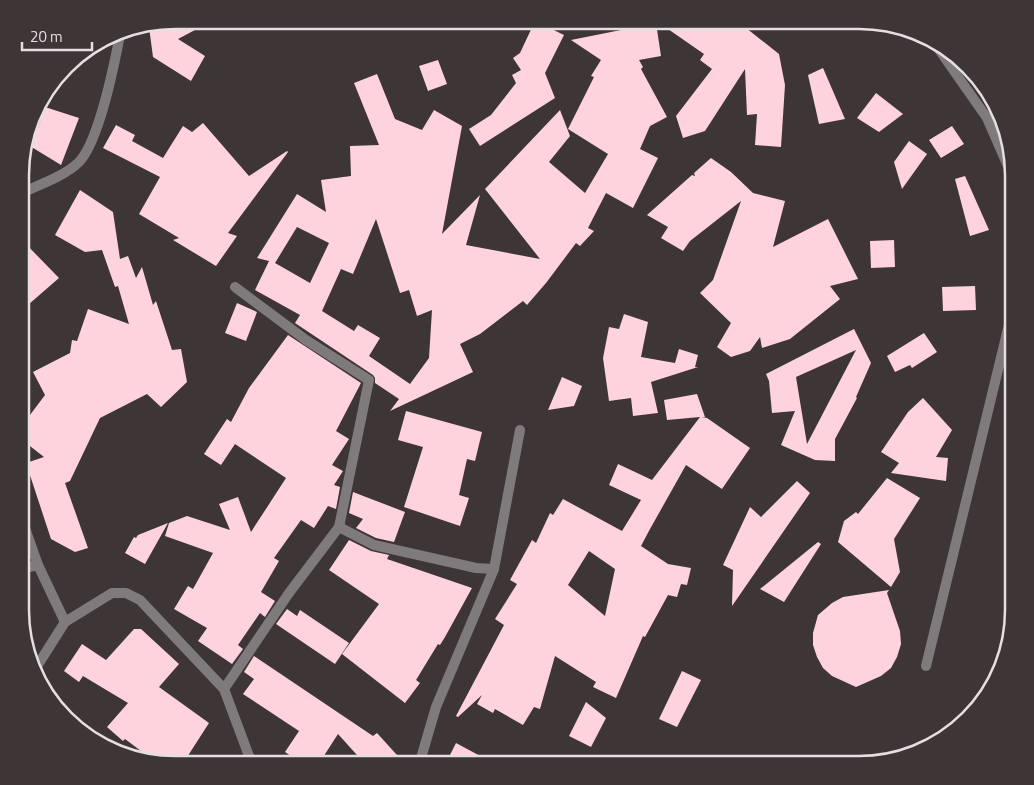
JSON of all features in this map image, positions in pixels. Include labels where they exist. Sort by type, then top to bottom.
[{"type":"street","points":[[29,190],[59,175],[79,162],[92,141],[109,86],[119,40]]},
{"type":"street","points":[[943,55],[987,118],[1004,156]]},
{"type":"street","points":[[224,689],[289,593],[338,527],[369,380],[306,340],[236,287]]},
{"type":"street","points":[[926,666],[1005,341]]},
{"type":"street","points":[[422,756],[436,707],[494,569],[520,430]]},
{"type":"street","points":[[338,527],[374,545],[476,568],[494,569]]},
{"type":"street","points":[[29,540],[38,565],[65,622]]},
{"type":"street","points":[[29,567],[38,565]]},
{"type":"street","points":[[39,663],[65,622],[112,593],[126,593],[140,600],[224,689],[249,756]]},
{"type":"building","points":[[174,29],[197,29],[178,39],[205,56],[191,81],[153,57],[150,31]]},
{"type":"building","points":[[531,29],[552,29],[564,35],[545,73],[555,98],[480,146],[469,129],[491,115],[516,83],[512,75],[521,70],[513,58],[520,53]]},
{"type":"building","points":[[626,29],[657,29],[661,56],[639,60],[643,67],[641,69],[667,117],[650,126],[640,149],[658,158],[633,208],[606,193],[588,228],[594,231],[580,246],[576,243],[527,305],[523,301],[480,334],[460,344],[473,372],[390,411],[399,399],[375,383],[373,375],[295,323],[300,315],[255,290],[269,261],[257,258],[297,194],[326,212],[321,180],[351,176],[350,146],[379,145],[354,83],[377,74],[395,119],[422,130],[434,110],[462,126],[442,234],[480,195],[466,245],[540,259],[485,189],[560,110],[570,136],[549,162],[585,193],[608,154],[568,129],[594,77],[591,76],[601,60],[571,40]],"holes":[[[376,219],[400,293],[409,290],[417,316],[432,310],[429,358],[410,384],[369,356],[380,338],[358,325],[354,331],[322,311],[341,269],[353,274]],[[297,227],[329,243],[310,283],[275,263]]]},
{"type":"building","points":[[668,29],[747,29],[779,54],[785,85],[781,147],[755,145],[757,114],[747,115],[745,69],[705,131],[683,138],[676,116],[712,69],[700,60],[704,54]]},
{"type":"building","points":[[438,60],[447,84],[428,91],[419,66]]},
{"type":"building","points":[[823,68],[845,119],[819,124],[808,75]]},
{"type":"building","points":[[876,93],[903,114],[879,132],[857,118]]},
{"type":"building","points":[[45,107],[79,118],[61,165],[32,147],[36,127],[38,128]]},
{"type":"building","points":[[203,123],[249,176],[288,152],[228,233],[237,236],[216,266],[173,240],[179,238],[139,214],[160,177],[103,148],[116,125],[135,135],[132,141],[163,158],[183,126],[192,132]]},
{"type":"building","points":[[952,126],[964,144],[941,158],[929,140]]},
{"type":"building","points":[[909,141],[927,154],[902,189],[894,162]]},
{"type":"building","points":[[711,158],[731,172],[753,193],[785,201],[773,247],[828,219],[858,279],[830,286],[840,299],[790,339],[762,348],[760,337],[750,351],[731,357],[717,347],[731,323],[700,293],[713,280],[741,201],[690,241],[683,251],[661,238],[668,227],[647,215],[692,175],[695,176],[694,173]]},
{"type":"building","points":[[965,176],[989,230],[970,236],[955,179]]},
{"type":"building","points":[[80,190],[113,212],[120,259],[128,256],[136,278],[142,267],[153,305],[156,301],[172,350],[181,349],[187,382],[161,407],[147,394],[100,418],[70,481],[65,483],[88,548],[75,552],[51,539],[29,472],[29,462],[44,457],[29,445],[29,416],[45,395],[33,372],[70,353],[72,340],[77,341],[88,309],[129,324],[118,286],[115,287],[102,250],[85,252],[55,235]]},
{"type":"building","points":[[894,240],[895,267],[871,268],[870,241]]},
{"type":"building","points":[[29,247],[59,278],[29,304]]},
{"type":"building","points":[[975,286],[976,310],[943,311],[942,287]]},
{"type":"building","points":[[237,303],[257,312],[246,341],[225,333]]},
{"type":"building","points":[[624,314],[648,322],[641,357],[675,363],[679,349],[698,355],[695,367],[698,367],[651,382],[658,413],[633,416],[631,398],[609,401],[603,358],[609,327],[619,329]]},
{"type":"building","points":[[854,329],[871,363],[857,398],[835,439],[835,461],[815,460],[781,445],[795,411],[772,413],[769,381],[766,374]],"holes":[[[856,350],[807,444],[796,377]]]},
{"type":"building","points":[[924,333],[937,352],[912,368],[910,365],[895,372],[887,356]]},
{"type":"building","points":[[288,335],[361,383],[336,431],[349,439],[332,465],[343,471],[334,485],[340,487],[336,509],[328,506],[314,528],[301,520],[274,558],[279,561],[261,592],[275,601],[265,617],[260,613],[238,645],[243,649],[232,664],[198,641],[207,628],[174,609],[188,586],[193,589],[213,553],[165,536],[169,523],[187,516],[230,530],[219,504],[238,497],[251,532],[286,478],[235,444],[221,465],[204,454],[227,419],[231,422],[249,388]]},
{"type":"building","points":[[562,377],[582,386],[574,406],[548,410]]},
{"type":"building","points":[[697,394],[705,417],[702,417],[707,418],[750,448],[722,489],[686,465],[650,529],[641,546],[668,564],[691,568],[687,585],[681,584],[677,597],[668,595],[645,637],[643,636],[616,698],[593,687],[596,682],[555,656],[540,709],[534,707],[523,725],[495,709],[493,713],[477,704],[482,695],[458,717],[456,716],[504,625],[495,619],[517,584],[510,580],[532,540],[536,543],[550,513],[553,515],[563,499],[622,531],[641,500],[609,485],[618,464],[652,480],[700,417],[667,420],[664,400]],"holes":[[[589,551],[615,569],[605,616],[568,585]]]},
{"type":"building","points":[[923,398],[952,430],[936,457],[948,458],[946,481],[891,473],[899,463],[881,452],[908,412]]},
{"type":"building","points":[[406,411],[482,432],[475,461],[467,459],[459,495],[469,498],[460,526],[404,507],[423,447],[398,440]]},
{"type":"building","points":[[887,478],[920,498],[894,539],[900,572],[891,587],[838,542],[844,521],[856,512],[858,514]]},
{"type":"building","points":[[797,481],[810,493],[732,606],[733,570],[723,565],[750,507],[761,517]]},
{"type":"building","points":[[353,492],[405,512],[394,542],[376,538],[356,528],[363,519],[349,513]]},
{"type":"building","points":[[168,523],[145,564],[125,553],[134,537],[136,538],[138,535]]},
{"type":"building","points":[[349,540],[371,551],[389,555],[387,559],[472,588],[445,637],[440,645],[438,644],[416,680],[420,683],[405,703],[342,654],[379,604],[329,570]]},
{"type":"building","points":[[818,542],[821,544],[784,602],[760,589]]},
{"type":"building","points":[[889,590],[887,593],[900,631],[901,644],[891,668],[881,676],[856,687],[832,676],[823,668],[813,645],[813,633],[818,615],[832,603],[843,597]]},
{"type":"building","points":[[287,609],[297,616],[300,610],[349,643],[335,664],[276,624]]},
{"type":"building","points":[[134,629],[141,629],[179,664],[159,687],[209,723],[188,756],[165,756],[143,752],[125,739],[123,741],[107,727],[128,703],[83,676],[79,682],[64,671],[82,644],[106,660]]},
{"type":"building","points":[[254,656],[373,736],[377,733],[398,756],[358,756],[338,734],[324,756],[291,756],[285,752],[299,731],[243,694],[254,679],[244,672]]},
{"type":"building","points":[[682,671],[701,680],[677,727],[659,719]]},
{"type":"building","points":[[586,702],[606,718],[591,747],[569,736]]},
{"type":"building","points":[[456,743],[480,756],[450,756]]}]
